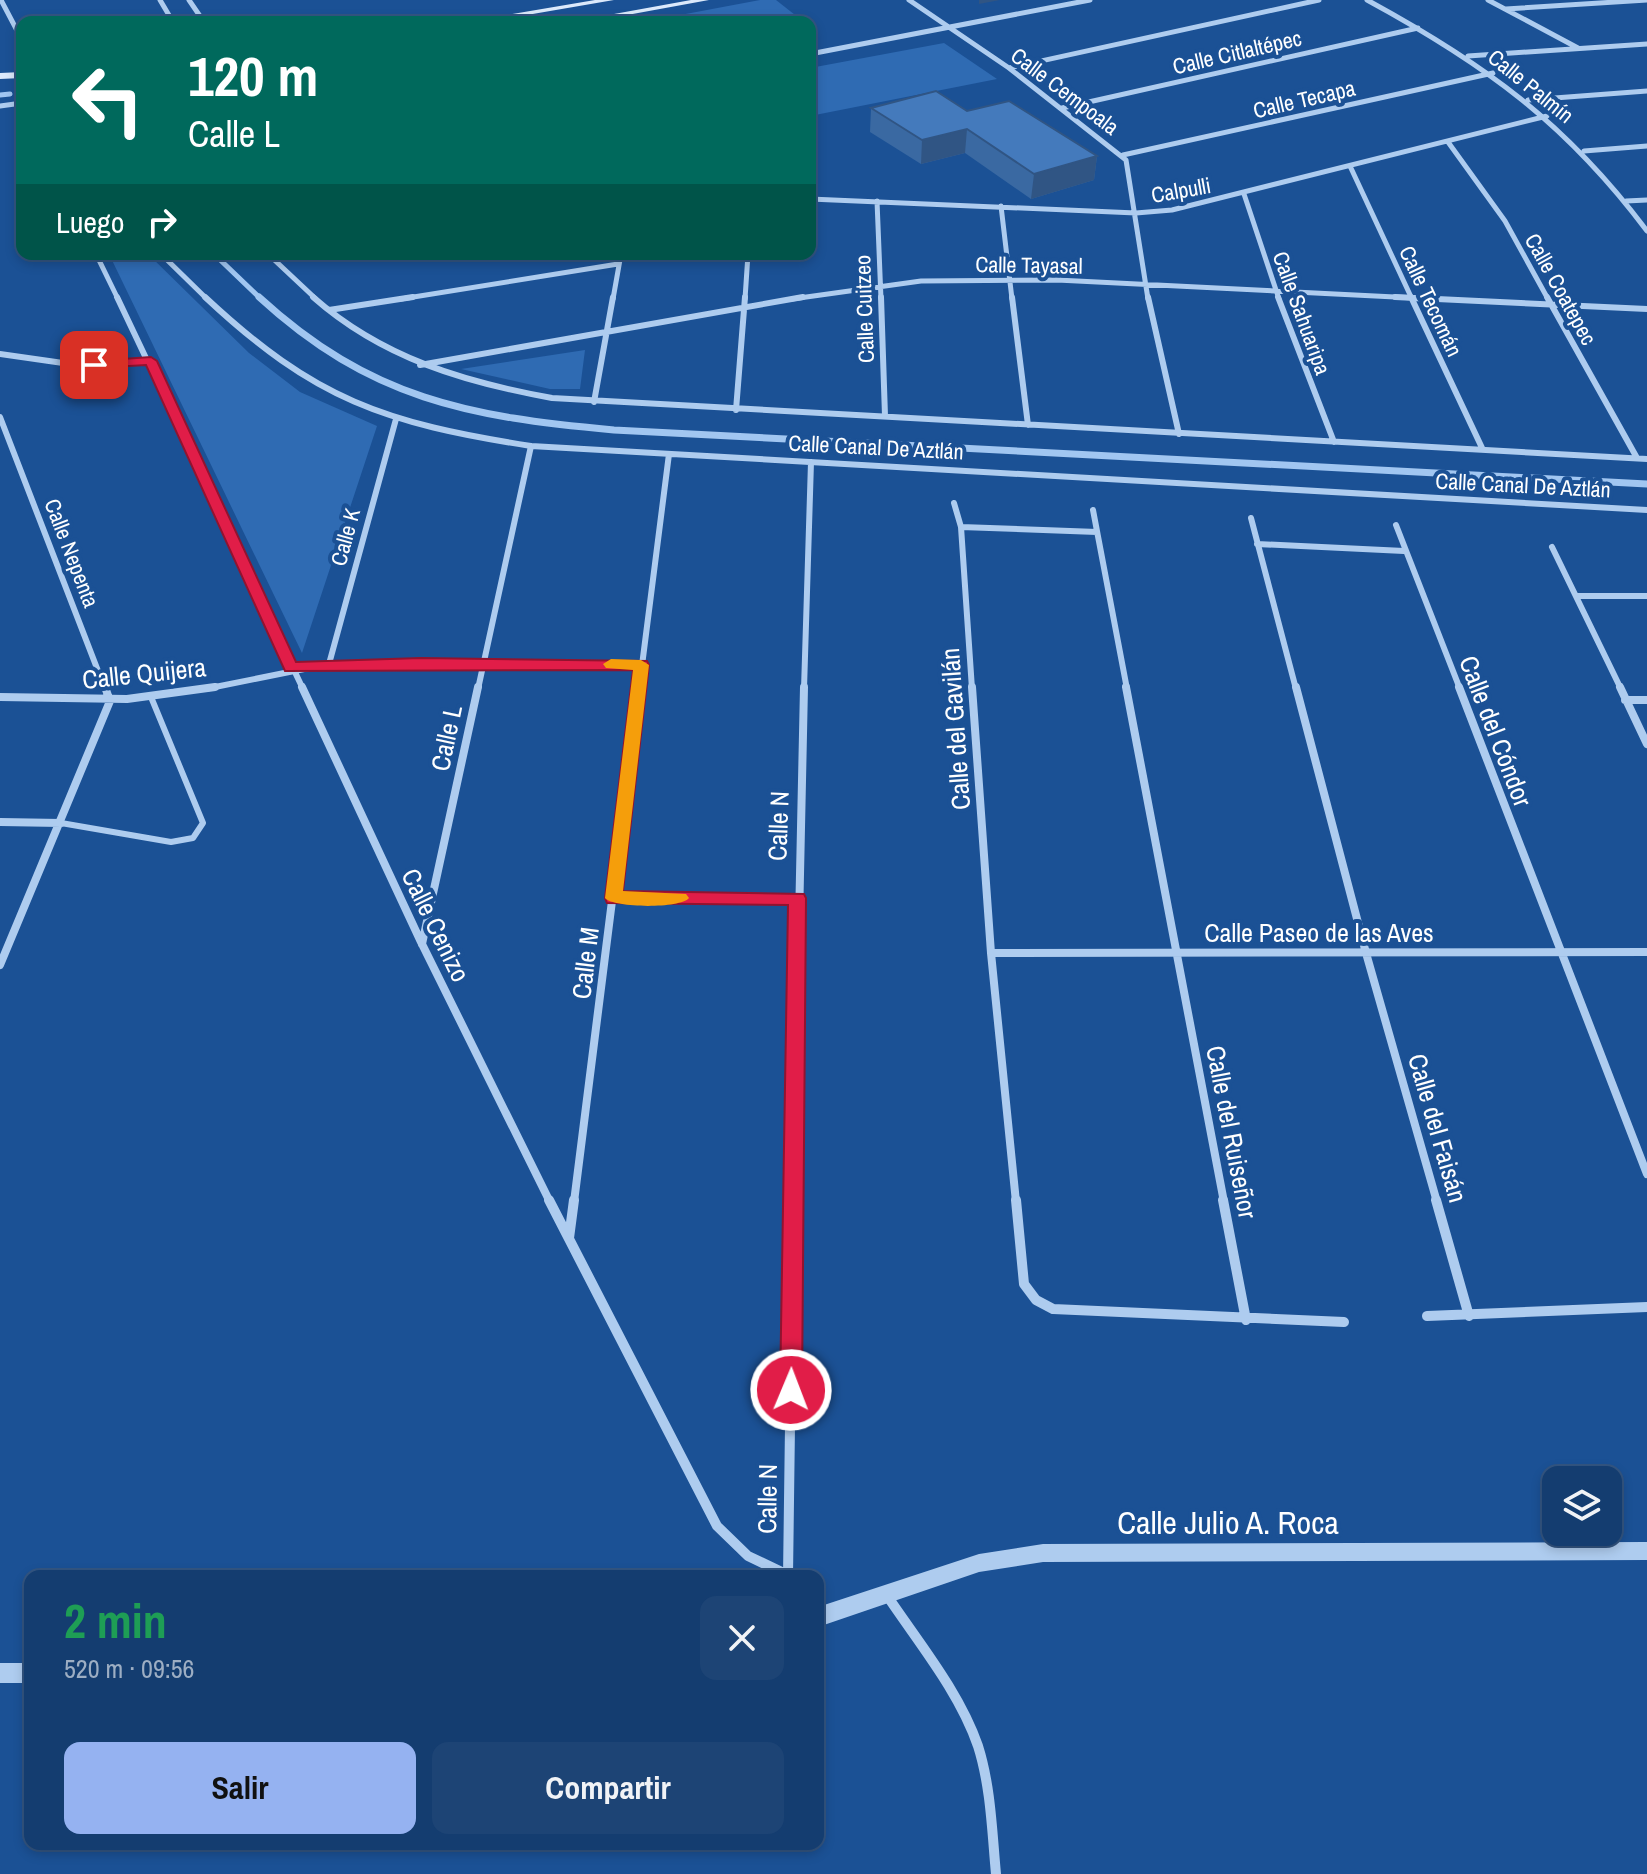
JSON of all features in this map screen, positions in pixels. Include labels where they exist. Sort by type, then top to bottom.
[{"type":"main road","points":[[508,16],[610,0]]},
{"type":"main road","points":[[610,16],[705,0]]},
{"type":"street","points":[[1,0],[16,29]]},
{"type":"street","name":"Calle Cempoala","points":[[909,0],[1009,68],[1123,155],[1129,166],[1145,284],[1179,434]]},
{"type":"street","points":[[816,53],[1090,0]]},
{"type":"street","points":[[1009,68],[1319,0]]},
{"type":"street","name":"Calle Palmín","points":[[1367,0],[1468,56],[1528,100],[1584,151],[1647,231]]},
{"type":"street","points":[[1488,0],[1579,48]]},
{"type":"street","points":[[1506,9],[1647,0]]},
{"type":"street","name":"Calle Citlaltépec","points":[[1062,108],[1419,27]]},
{"type":"street","points":[[1468,56],[1647,44]]},
{"type":"street","name":"Calle Tecapa","points":[[1123,155],[1493,73]]},
{"type":"street","points":[[1528,100],[1647,91]]},
{"type":"street","name":"Calpulli","points":[[816,199],[1136,213],[1172,210],[1547,116]]},
{"type":"street","name":"Calle Coatepec","points":[[1448,142],[1497,209],[1637,458]]},
{"type":"street","points":[[1584,151],[1647,146]]},
{"type":"street","name":"Calle Tecomán","points":[[1350,166],[1483,450]]},
{"type":"street","name":"Calle Sahuaripa","points":[[1244,194],[1276,291],[1334,442]]},
{"type":"street","points":[[1626,201],[1647,200]]},
{"type":"street","name":"Calle Cuitzeo","points":[[877,201],[885,416]]},
{"type":"street","points":[[1001,206],[1028,425]]},
{"type":"street","name":"Calle Cenizo","points":[[99,260],[151,361],[290,667],[422,944],[717,1526],[735,1549],[753,1562],[775,1570]]},
{"type":"street","name":"Calle Canal De Aztlán","points":[[167,260],[207,300],[302,376],[332,394],[396,419],[450,433],[531,446],[1647,510]]},
{"type":"street","name":"Calle Canal De Aztlán","points":[[274,260],[329,310],[378,344],[418,365],[511,391],[594,402],[1647,459]]},
{"type":"street","points":[[594,402],[619,260]]},
{"type":"street","points":[[736,410],[748,260]]},
{"type":"street","points":[[329,310],[618,264]]},
{"type":"street","name":"Calle Tayasal","points":[[418,365],[879,285],[1012,279],[1411,295],[1647,309]]},
{"type":"street","points":[[0,354],[70,364],[151,361]]},
{"type":"street","name":"Calle Nepenta","points":[[0,417],[110,701]]},
{"type":"street","name":"Calle K","points":[[329,664],[396,419]]},
{"type":"street","name":"Calle L","points":[[422,944],[531,446]]},
{"type":"street","name":"Calle M","points":[[569,1238],[669,454]]},
{"type":"street","name":"Calle N","points":[[788,1570],[797,898],[811,462]]},
{"type":"street","name":"Calle del Gavilán","points":[[954,503],[961,527],[991,953]]},
{"type":"street","points":[[1093,510],[1175,953]]},
{"type":"street","points":[[1251,518],[1366,953]]},
{"type":"street","name":"Calle del Cóndor","points":[[1396,525],[1561,952]]},
{"type":"street","points":[[961,527],[1097,532]]},
{"type":"street","points":[[1257,544],[1404,551]]},
{"type":"street","points":[[1552,547],[1647,744]]},
{"type":"street","points":[[1578,596],[1647,596]]},
{"type":"street","name":"Calle Quijera","points":[[0,697],[110,701],[151,697],[202,690],[290,667],[329,664],[641,665]]},
{"type":"street","points":[[1625,700],[1647,700]]},
{"type":"street","points":[[0,965],[110,701]]},
{"type":"street","points":[[0,822],[61,823]]},
{"type":"street","points":[[614,898],[797,898]]},
{"type":"street","points":[[1561,952],[1647,1174]]},
{"type":"street","name":"Calle Paseo de las Aves","points":[[991,953],[1647,952]]},
{"type":"street","points":[[991,953],[1024,1284],[1029,1295],[1053,1309],[1344,1322]]},
{"type":"street","name":"Calle del Ruiseñor","points":[[1175,953],[1246,1320]]},
{"type":"street","name":"Calle del Faisán","points":[[1366,953],[1469,1316]]},
{"type":"street","points":[[1427,1316],[1647,1307]]},
{"type":"street","name":"Calle Julio A. Roca","points":[[824,1615],[979,1563],[1043,1553],[1647,1551]]},
{"type":"street","points":[[885,1593],[954,1697],[972,1731],[986,1778],[996,1874]]},
{"type":"street","points":[[0,1673],[24,1673]]},
{"type":"lane","points":[[61,823],[171,842],[193,838],[203,823],[151,697]]},
{"type":"shaded area","points":[[760,0],[776,0],[796,16],[675,16]]},
{"type":"shaded area","points":[[944,43],[997,79],[816,115],[816,67]]},
{"type":"shaded area","points":[[112,260],[154,260],[249,353],[300,392],[377,426],[302,653]]},
{"type":"shaded area","points":[[585,350],[580,389],[550,389],[461,369]]},
{"type":"building","points":[[936,91],[967,111],[1009,101],[1097,156],[1034,174],[967,129],[922,140],[871,108]]},
{"type":"waterway","points":[[0,95],[10,94]]},
{"type":"waterway","points":[[220,260],[261,299]]},
{"type":"waterway","points":[[259,297],[341,359],[382,380],[424,397],[467,409],[562,425],[1647,484]]},
{"type":"slow traffic","points":[[611,664],[641,665],[614,898],[680,898]]},
{"type":"route","points":[[94,365],[151,361],[290,667],[421,663],[641,665],[614,898],[797,898],[791,1390]]}]
